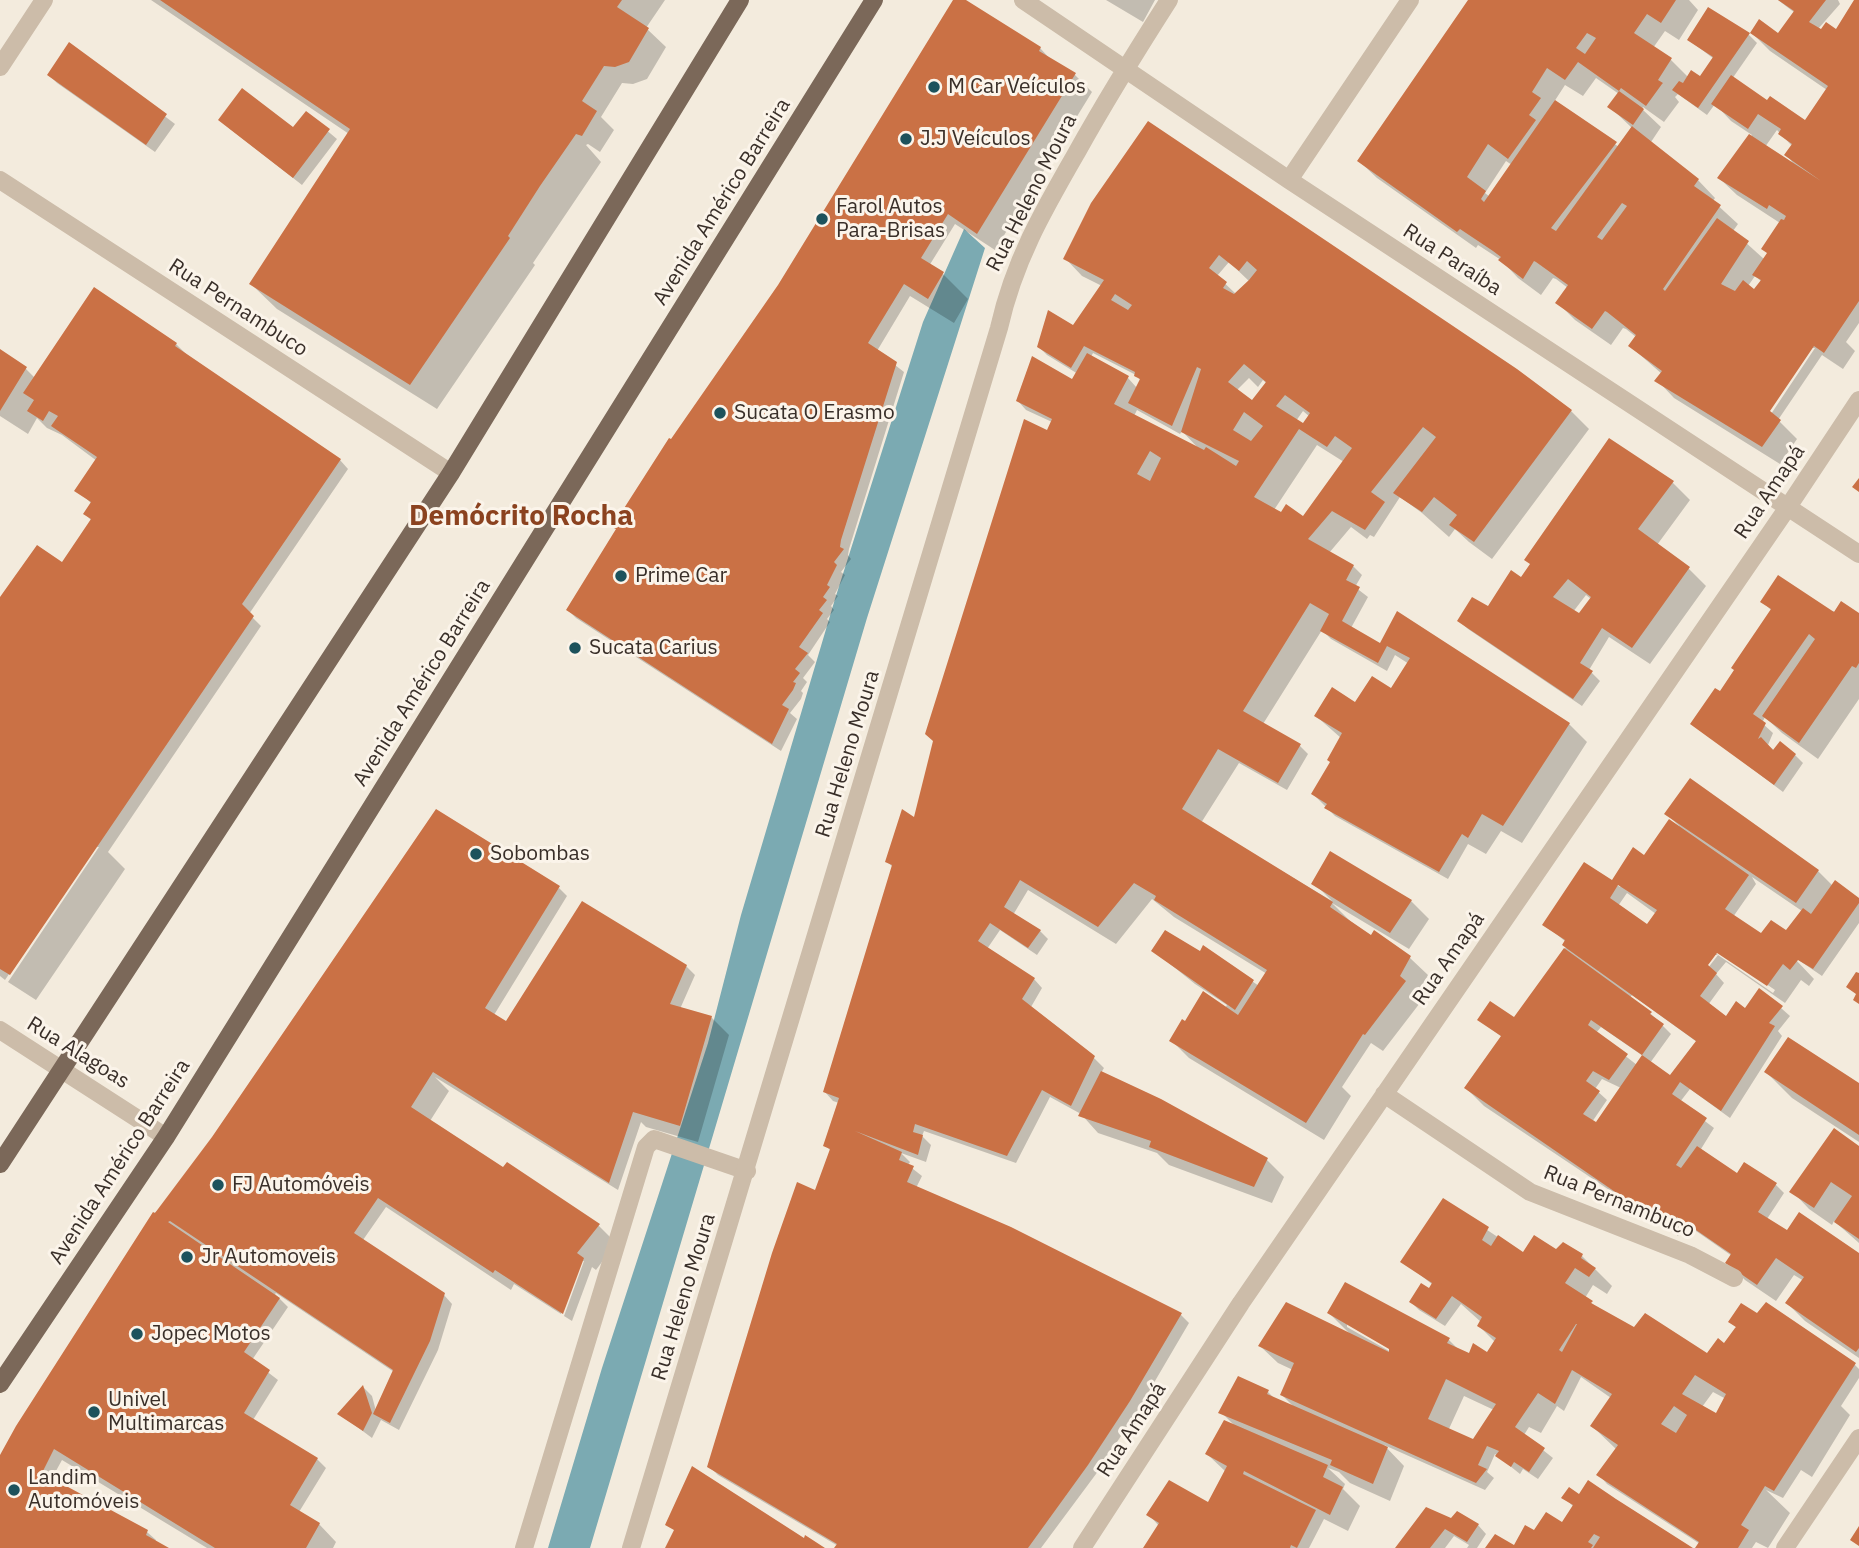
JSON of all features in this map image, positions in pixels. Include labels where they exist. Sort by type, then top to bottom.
[{"type":"main road","points":[[0,1164],[452,473],[740,0]]},
{"type":"main road","name":"Avenida Américo Barreira","points":[[0,1384],[166,1137],[874,0]]},
{"type":"street","points":[[0,67],[44,0]]},
{"type":"street","name":"Rua Paraíba","points":[[1023,0],[1289,180],[1859,554]]},
{"type":"street","name":"Rua Heleno Moura","points":[[631,1548],[747,1171],[999,328],[1007,292],[1029,239],[1125,68],[1169,0]]},
{"type":"street","points":[[1289,180],[1410,0]]},
{"type":"street","name":"Rua Pernambuco","points":[[0,180],[452,473]]},
{"type":"street","name":"Rua Amapá","points":[[1082,1548],[1241,1303],[1859,400]]},
{"type":"street","name":"Rua Alagoas","points":[[0,1030],[166,1137]]},
{"type":"street","name":"Rua Pernambuco","points":[[1384,1094],[1530,1192],[1690,1255],[1734,1278]]},
{"type":"street","points":[[524,1548],[646,1147],[654,1139],[747,1171]]},
{"type":"street","points":[[1785,1548],[1859,1438]]},
{"type":"water","points":[[964,229],[985,248],[867,618],[590,1548],[548,1548],[602,1368],[708,1043],[741,915],[835,599],[923,322]]},
{"type":"building","points":[[160,0],[622,0],[617,7],[649,28],[629,62],[615,67],[604,66],[582,101],[597,111],[582,136],[576,134],[540,186],[508,236],[510,238],[410,385],[249,284],[350,129]]},
{"type":"building","points":[[953,0],[966,0],[1041,47],[1039,51],[1076,73],[977,234],[948,214],[921,258],[944,272],[928,299],[904,284],[868,343],[897,362],[841,540],[840,547],[844,549],[834,562],[837,565],[827,585],[830,587],[823,597],[827,600],[819,610],[823,613],[799,647],[808,653],[795,669],[800,673],[793,682],[796,683],[793,690],[782,705],[789,709],[772,744],[566,610],[616,529],[612,527],[669,438],[671,439],[778,285]]},
{"type":"building","points":[[1468,0],[1676,0],[1661,23],[1647,14],[1634,33],[1672,58],[1658,80],[1663,83],[1646,106],[1578,62],[1565,80],[1547,68],[1532,92],[1541,98],[1529,115],[1536,120],[1508,159],[1488,144],[1467,177],[1486,191],[1481,199],[1484,202],[1555,100],[1617,142],[1551,228],[1556,231],[1632,126],[1699,179],[1694,186],[1721,205],[1663,289],[1665,291],[1717,218],[1749,241],[1721,284],[1735,291],[1743,280],[1754,289],[1761,280],[1752,275],[1767,253],[1761,249],[1781,219],[1784,220],[1786,216],[1769,205],[1767,209],[1717,178],[1749,134],[1821,181],[1784,155],[1792,144],[1778,134],[1781,129],[1758,114],[1748,129],[1711,104],[1731,75],[1767,100],[1770,96],[1805,120],[1828,86],[1750,33],[1759,19],[1778,33],[1794,11],[1778,0],[1826,0],[1809,22],[1821,29],[1826,22],[1836,29],[1854,0],[1859,0],[1859,301],[1824,353],[1814,346],[1770,411],[1781,420],[1762,447],[1654,381],[1662,371],[1628,346],[1636,335],[1607,312],[1605,311],[1592,329],[1555,303],[1568,285],[1536,262],[1534,261],[1523,279],[1498,260],[1501,257],[1493,251],[1460,229],[1457,232],[1357,161]],"holes":[[[1587,33],[1596,38],[1585,54],[1576,48]],[[1622,203],[1627,206],[1602,240],[1597,237]]]},
{"type":"building","points":[[1708,7],[1750,33],[1698,108],[1672,90],[1679,81],[1683,83],[1691,70],[1700,76],[1713,57],[1687,40]]},
{"type":"building","points":[[69,42],[167,114],[146,145],[47,75]]},
{"type":"building","points":[[242,88],[293,127],[306,111],[330,129],[293,178],[218,120]]},
{"type":"building","points":[[1619,91],[1644,109],[1633,125],[1607,107]]},
{"type":"building","points":[[1148,121],[1517,369],[1572,410],[1474,542],[1449,525],[1457,515],[1434,497],[1422,512],[1393,493],[1436,437],[1423,427],[1371,492],[1385,502],[1365,530],[1332,511],[1308,539],[1354,565],[1346,580],[1360,587],[1342,621],[1380,643],[1397,611],[1570,723],[1503,826],[1482,814],[1468,838],[1462,834],[1439,872],[1324,808],[1327,804],[1311,794],[1330,762],[1327,760],[1342,733],[1314,716],[1332,687],[1355,702],[1372,676],[1391,688],[1410,658],[1387,646],[1378,663],[1320,631],[1329,614],[1310,603],[1243,711],[1301,744],[1278,783],[1218,749],[1182,809],[1333,902],[1330,907],[1371,935],[1374,930],[1411,956],[1400,976],[1406,981],[1365,1035],[1363,1034],[1306,1123],[1169,1041],[1203,991],[1238,1015],[1267,970],[1154,900],[1156,896],[1134,883],[1098,927],[1020,880],[1004,907],[1041,930],[1028,948],[990,923],[978,941],[1035,978],[1022,999],[1095,1056],[1071,1106],[1042,1090],[1007,1156],[915,1124],[913,1132],[923,1135],[918,1155],[855,1131],[902,1152],[899,1160],[914,1166],[907,1182],[1011,1227],[1182,1313],[1130,1401],[1028,1548],[834,1548],[837,1544],[707,1467],[772,1253],[797,1182],[815,1190],[830,1149],[823,1146],[839,1098],[823,1092],[892,865],[885,862],[902,809],[914,817],[933,741],[925,734],[1024,419],[1047,430],[1052,419],[1016,401],[1032,356],[1072,379],[1087,353],[1129,376],[1114,404],[1204,450],[1206,447],[1236,466],[1239,461],[1181,432],[1201,369],[1197,367],[1172,426],[1128,403],[1140,379],[1134,376],[1135,372],[1084,346],[1071,368],[1037,347],[1048,310],[1073,325],[1104,280],[1063,259],[1091,203]],"holes":[[[1219,255],[1239,271],[1247,261],[1257,270],[1234,294],[1223,288],[1227,282],[1209,268]],[[1115,294],[1132,305],[1128,310],[1111,300]],[[1244,364],[1266,382],[1252,400],[1228,382]],[[1285,395],[1310,413],[1303,423],[1276,406]],[[1244,412],[1263,426],[1251,441],[1233,430]],[[1299,429],[1327,447],[1335,436],[1352,448],[1303,516],[1286,504],[1281,512],[1254,497]],[[1150,451],[1161,458],[1150,481],[1137,474]]]},
{"type":"building","points":[[94,287],[177,343],[175,346],[341,459],[242,604],[254,616],[10,975],[0,969],[0,597],[37,545],[62,562],[91,519],[83,514],[91,502],[74,491],[97,457],[51,426],[58,416],[49,411],[43,421],[27,411],[34,400],[23,393]]},
{"type":"building","points":[[0,349],[27,367],[0,411]]},
{"type":"building","points":[[1609,438],[1674,481],[1638,529],[1690,567],[1632,648],[1602,628],[1580,663],[1593,671],[1573,699],[1457,621],[1472,597],[1488,606],[1511,570],[1521,577],[1530,564],[1524,560]],"holes":[[[1568,579],[1591,597],[1579,613],[1553,597]]]},
{"type":"building","points":[[1859,478],[1859,492],[1852,487]]},
{"type":"building","points":[[1778,575],[1834,612],[1841,601],[1859,613],[1859,663],[1856,668],[1852,666],[1799,743],[1762,716],[1815,639],[1809,634],[1753,714],[1766,723],[1758,739],[1761,737],[1773,750],[1780,741],[1796,754],[1774,785],[1690,724],[1715,688],[1720,691],[1734,670],[1731,668],[1771,609],[1760,602]]},
{"type":"building","points":[[1690,778],[1819,870],[1796,903],[1664,814]]},
{"type":"building","points":[[436,809],[560,886],[485,1008],[506,1021],[582,901],[687,965],[670,1004],[712,1016],[680,1126],[633,1112],[609,1183],[433,1072],[411,1107],[503,1167],[507,1162],[600,1224],[577,1253],[584,1258],[563,1314],[495,1270],[493,1273],[378,1198],[354,1233],[445,1293],[430,1341],[390,1423],[373,1414],[393,1370],[168,1222],[280,1298],[244,1352],[270,1370],[244,1413],[318,1458],[290,1505],[320,1523],[319,1525],[306,1548],[215,1548],[54,1449],[42,1473],[148,1530],[146,1535],[169,1548],[0,1548],[0,1455],[16,1426],[153,1212],[155,1213],[212,1137]]},
{"type":"building","points":[[1669,819],[1749,875],[1725,909],[1761,933],[1771,920],[1786,930],[1803,908],[1811,914],[1835,880],[1859,898],[1859,903],[1813,969],[1798,960],[1790,970],[1783,964],[1767,986],[1717,953],[1708,965],[1717,973],[1700,996],[1726,1016],[1736,1001],[1745,1008],[1759,988],[1783,1006],[1769,1023],[1775,1026],[1721,1111],[1680,1082],[1672,1094],[1707,1118],[1676,1165],[1681,1168],[1697,1146],[1737,1173],[1744,1162],[1777,1183],[1758,1212],[1787,1230],[1799,1212],[1859,1253],[1859,1348],[1856,1352],[1785,1303],[1804,1277],[1776,1258],[1757,1285],[1725,1263],[1731,1254],[1677,1217],[1669,1229],[1464,1088],[1501,1036],[1477,1020],[1490,1001],[1514,1017],[1564,948],[1652,1012],[1650,1014],[1664,1024],[1642,1055],[1670,1075],[1696,1041],[1562,945],[1565,940],[1542,925],[1584,862],[1612,880],[1633,847],[1644,855]],"holes":[[[1618,885],[1657,910],[1647,924],[1610,898]],[[1591,1020],[1642,1055],[1596,1122],[1583,1114],[1600,1091],[1586,1081],[1593,1071],[1609,1080],[1628,1054],[1588,1025]]]},
{"type":"building","points":[[1330,851],[1412,900],[1390,933],[1311,884]]},
{"type":"building","points":[[1165,930],[1200,951],[1203,945],[1254,980],[1235,1010],[1151,951]]},
{"type":"building","points":[[1856,972],[1859,973],[1859,1004],[1853,1000],[1856,994],[1846,987]]},
{"type":"building","points":[[1788,1037],[1859,1083],[1859,1135],[1764,1072]]},
{"type":"building","points":[[1101,1071],[1161,1099],[1268,1158],[1254,1187],[1149,1147],[1151,1141],[1078,1116]]},
{"type":"building","points":[[1834,1128],[1859,1146],[1859,1239],[1834,1222],[1852,1196],[1831,1182],[1814,1208],[1789,1192]]},
{"type":"building","points":[[1443,1198],[1489,1227],[1482,1240],[1491,1246],[1498,1235],[1523,1252],[1534,1235],[1556,1249],[1563,1242],[1583,1254],[1581,1258],[1596,1268],[1589,1277],[1575,1268],[1565,1283],[1593,1301],[1591,1303],[1634,1327],[1645,1313],[1707,1353],[1718,1338],[1724,1343],[1736,1327],[1728,1322],[1741,1303],[1757,1313],[1766,1302],[1856,1363],[1774,1491],[1765,1486],[1741,1525],[1749,1530],[1738,1548],[1695,1548],[1699,1542],[1596,1475],[1618,1445],[1590,1426],[1612,1394],[1572,1370],[1555,1404],[1538,1393],[1515,1427],[1545,1448],[1529,1472],[1514,1462],[1511,1467],[1495,1456],[1499,1451],[1487,1446],[1478,1465],[1487,1469],[1476,1483],[1280,1395],[1294,1363],[1258,1346],[1286,1302],[1389,1352],[1389,1349],[1327,1313],[1345,1282],[1450,1338],[1447,1343],[1469,1353],[1473,1343],[1487,1352],[1496,1338],[1477,1326],[1482,1317],[1452,1296],[1436,1319],[1409,1302],[1421,1283],[1429,1288],[1432,1283],[1400,1262]],"holes":[[[1577,1324],[1562,1352],[1559,1350]],[[1695,1375],[1726,1394],[1716,1413],[1682,1394]],[[1446,1379],[1496,1404],[1473,1439],[1428,1419]],[[1674,1406],[1687,1415],[1676,1433],[1661,1424]]]},
{"type":"building","points":[[1238,1376],[1269,1390],[1267,1394],[1388,1447],[1373,1484],[1330,1465],[1332,1460],[1218,1413]]},
{"type":"building","points":[[363,1385],[372,1413],[363,1431],[337,1414]]},
{"type":"building","points":[[1224,1420],[1328,1465],[1323,1477],[1343,1487],[1330,1515],[1244,1471],[1243,1474],[1316,1510],[1297,1548],[1291,1545],[1290,1548],[1143,1548],[1159,1523],[1146,1515],[1169,1480],[1208,1502],[1227,1466],[1205,1454]]},
{"type":"building","points":[[692,1466],[804,1538],[805,1535],[825,1548],[665,1548],[674,1530],[665,1525]]},
{"type":"building","points":[[1588,1480],[1693,1548],[1593,1548],[1600,1537],[1594,1534],[1588,1542],[1593,1545],[1591,1548],[1485,1548],[1495,1534],[1514,1545],[1525,1525],[1534,1530],[1546,1512],[1562,1522],[1573,1505],[1561,1498],[1569,1487],[1579,1494]]},
{"type":"building","points":[[1426,1507],[1451,1518],[1457,1511],[1479,1524],[1467,1542],[1445,1529],[1430,1548],[1395,1548]]},
{"type":"building","points":[[1859,1526],[1859,1546],[1850,1540]]},
{"type":"place","name":"M Car Veículos","points":[[934,87]]},
{"type":"place","name":"J.J Veículos","points":[[906,139]]},
{"type":"place","name":"Farol Autos Para-Brisas","points":[[822,219]]},
{"type":"place","name":"Sucata O Erasmo","points":[[720,413]]},
{"type":"place","name":"Prime Car","points":[[621,576]]},
{"type":"place","name":"Sucata Carius","points":[[575,648]]},
{"type":"place","name":"Sobombas","points":[[476,854]]},
{"type":"place","name":"FJ Automóveis","points":[[218,1185]]},
{"type":"place","name":"Jr Automoveis","points":[[187,1257]]},
{"type":"place","name":"Jopec Motos","points":[[137,1334]]},
{"type":"place","name":"Univel Multimarcas","points":[[94,1412]]},
{"type":"place","name":"Landim Automóveis","points":[[14,1490]]},
{"type":"district","name":"Demócrito Rocha","points":[[521,517]]}]
